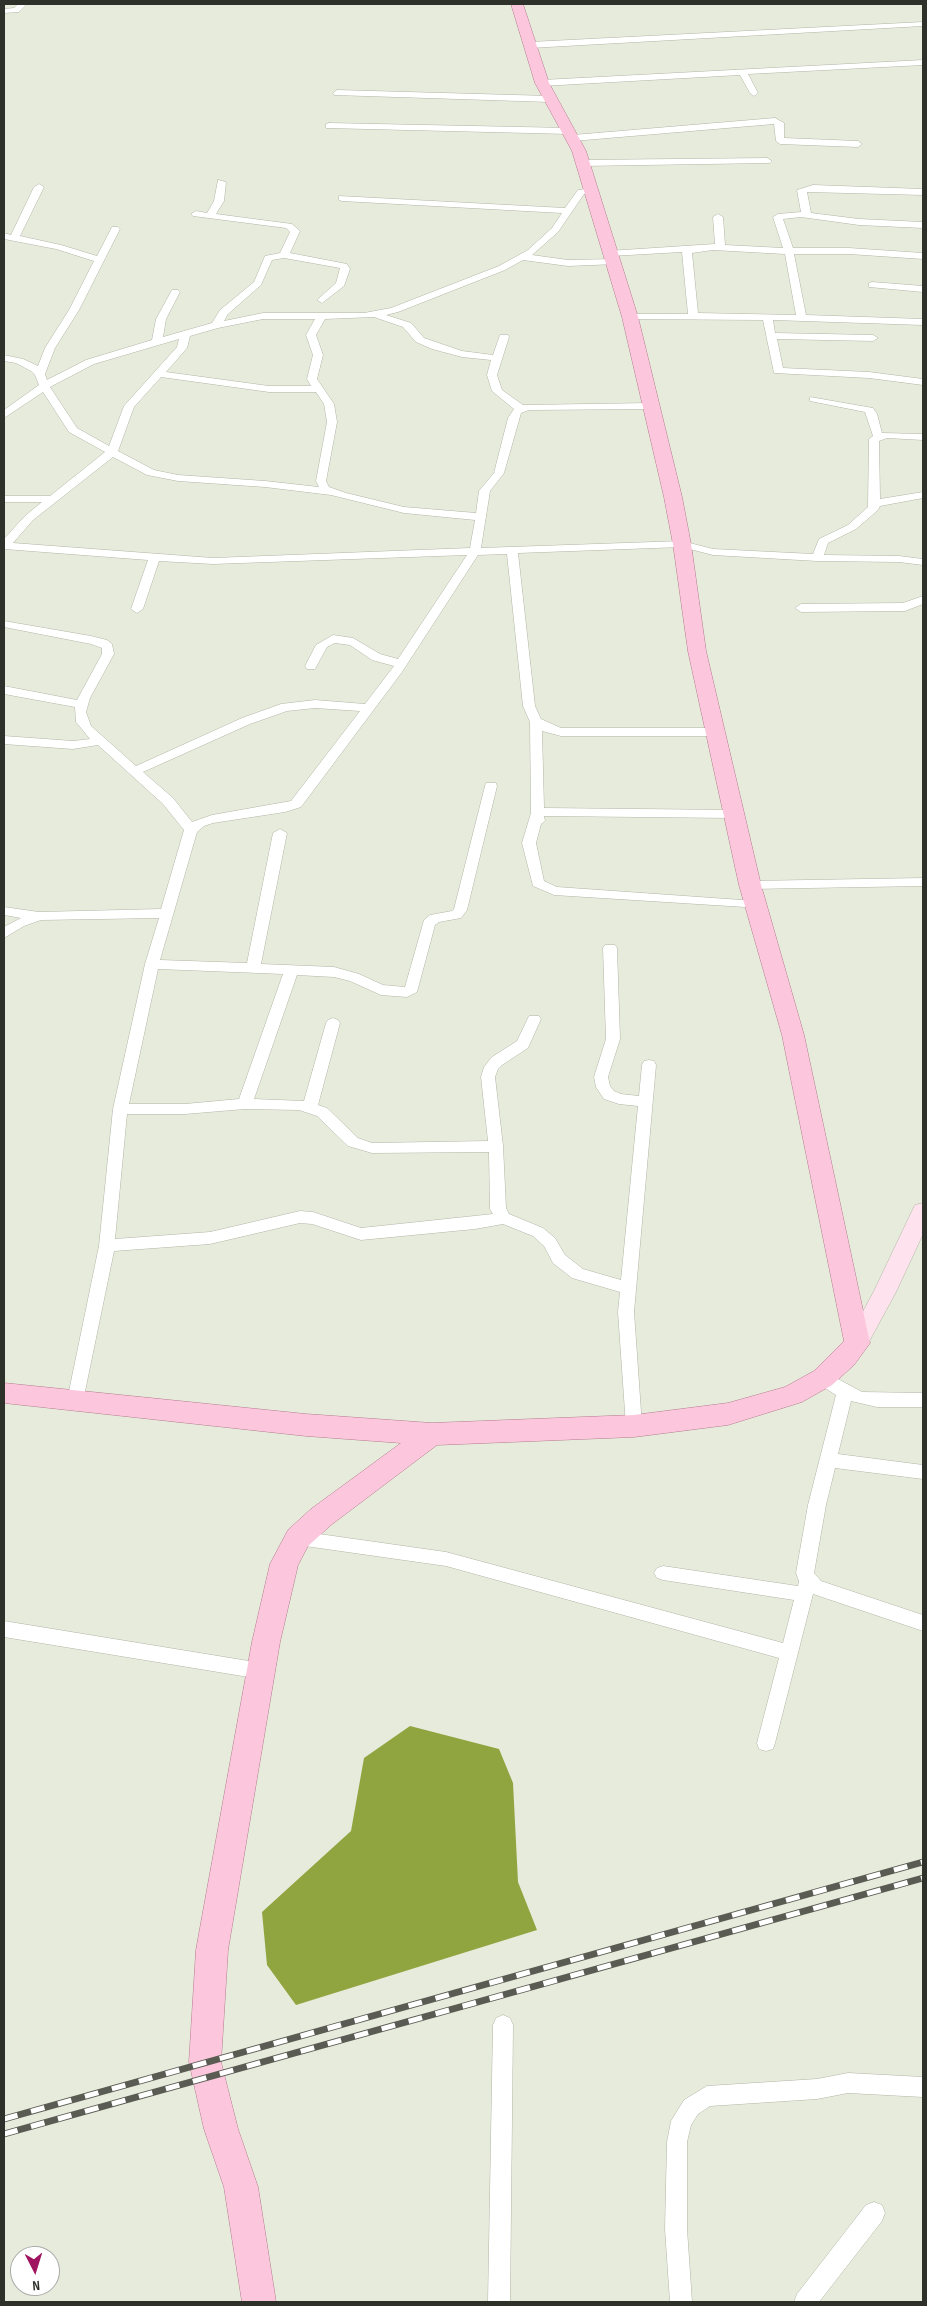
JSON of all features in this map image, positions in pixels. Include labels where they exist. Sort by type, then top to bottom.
[{"type":"main road","points":[[517,4],[546,91],[571,135],[582,163],[630,317],[682,544],[697,652],[750,885],[793,1036],[857,1343]]},
{"type":"main road","points":[[4,1394],[306,1425],[432,1434],[634,1426],[728,1414],[793,1395],[823,1378],[845,1358],[857,1343],[885,1292],[923,1211]]},
{"type":"main road","points":[[259,2302],[241,2187],[222,2129],[204,2062],[212,1950],[261,1671],[284,1564],[298,1538],[321,1517],[432,1434]]},
{"type":"street","points":[[4,12],[16,10],[22,4]]},
{"type":"street","points":[[530,45],[923,24]]},
{"type":"street","points":[[336,93],[546,91],[743,72],[923,62]]},
{"type":"street","points":[[743,72],[754,93]]},
{"type":"street","points":[[329,126],[571,135],[775,121],[780,123],[780,140],[858,144]]},
{"type":"street","points":[[582,163],[767,161]]},
{"type":"street","points":[[210,216],[219,201],[221,182]]},
{"type":"street","points":[[39,187],[9,237],[58,247],[101,260]]},
{"type":"street","points":[[803,215],[806,214],[807,209],[802,191],[806,189],[923,192]]},
{"type":"street","points":[[4,415],[44,386],[90,362],[185,336],[216,325],[264,316],[374,314],[394,310],[474,279],[522,257],[555,230],[581,192],[591,190]]},
{"type":"street","points":[[342,198],[568,210]]},
{"type":"street","points":[[196,214],[294,228],[295,233],[284,255]]},
{"type":"street","points":[[801,318],[793,265],[778,216],[803,215],[859,222],[923,226]]},
{"type":"street","points":[[718,217],[720,248]]},
{"type":"street","points":[[40,374],[50,348],[74,310],[116,229]]},
{"type":"street","points":[[522,257],[568,263],[692,249],[720,248],[843,251],[923,256]]},
{"type":"street","points":[[692,249],[687,252],[686,259],[693,316]]},
{"type":"street","points":[[216,325],[224,312],[258,283],[268,258],[284,255],[344,266],[346,269],[341,284],[322,300]]},
{"type":"street","points":[[872,285],[923,289]]},
{"type":"street","points":[[157,343],[160,319],[175,292]]},
{"type":"street","points":[[374,314],[406,325],[420,340],[436,348],[462,354],[497,358]]},
{"type":"street","points":[[322,315],[311,335],[317,352],[312,379],[329,404],[332,422],[321,480],[325,489],[331,492]]},
{"type":"street","points":[[630,317],[767,317],[923,322]]},
{"type":"street","points":[[767,317],[778,371],[870,375],[923,382]]},
{"type":"street","points":[[4,546],[29,518],[112,452],[129,406],[182,348],[185,336]]},
{"type":"street","points":[[770,336],[873,338]]},
{"type":"street","points":[[504,337],[492,375],[494,384],[502,396],[520,408],[651,406]]},
{"type":"street","points":[[4,358],[29,366],[40,374],[44,386],[73,430],[151,473],[162,476],[265,484],[331,492],[410,511],[480,517]]},
{"type":"street","points":[[158,374],[269,389],[317,389]]},
{"type":"street","points":[[814,400],[869,410],[872,414],[878,436]]},
{"type":"street","points":[[74,1401],[107,1246],[120,1109],[152,964],[191,830],[199,823],[212,819],[285,808],[296,804],[401,664],[475,551],[485,491],[499,473],[513,418],[520,408]]},
{"type":"street","points":[[817,558],[823,541],[852,527],[870,513],[876,503],[874,439],[878,436],[923,437]]},
{"type":"street","points":[[876,503],[923,494]]},
{"type":"street","points":[[4,499],[52,499]]},
{"type":"street","points":[[4,546],[213,561],[682,544],[699,550],[713,552],[817,558],[900,559],[923,562]]},
{"type":"street","points":[[512,550],[529,706],[536,722],[546,728],[561,732],[715,732]]},
{"type":"street","points":[[137,609],[154,558]]},
{"type":"street","points":[[801,608],[905,606],[923,600]]},
{"type":"street","points":[[4,624],[91,640],[103,643],[108,647],[108,654],[91,684],[82,705],[80,712],[82,722],[100,741],[168,801],[191,830]]},
{"type":"street","points":[[311,666],[322,645],[333,639],[353,642],[376,657],[401,664]]},
{"type":"street","points":[[4,690],[82,705]]},
{"type":"street","points":[[135,771],[246,721],[284,707],[315,704],[368,708]]},
{"type":"street","points":[[536,722],[538,829]]},
{"type":"street","points":[[4,740],[73,745],[100,741]]},
{"type":"street","points":[[152,964],[253,967],[344,973],[381,990],[407,992],[412,989],[429,922],[435,918],[456,915],[460,910],[491,786]]},
{"type":"street","points":[[538,812],[734,814]]},
{"type":"street","points":[[538,812],[529,843],[538,883],[554,892],[756,904]]},
{"type":"street","points":[[253,967],[280,833]]},
{"type":"street","points":[[750,885],[923,882]]},
{"type":"street","points":[[4,911],[40,916],[167,912]]},
{"type":"street","points":[[4,933],[19,922],[40,916]]},
{"type":"street","points":[[610,948],[613,1040],[600,1077],[603,1087],[609,1095],[619,1099],[646,1102]]},
{"type":"street","points":[[245,1104],[292,969]]},
{"type":"street","points":[[504,1218],[498,1209],[496,1146],[488,1077],[491,1068],[523,1044],[534,1019]]},
{"type":"street","points":[[310,1107],[333,1023]]},
{"type":"street","points":[[634,1426],[626,1312],[649,1065]]},
{"type":"street","points":[[120,1109],[185,1109],[245,1104],[310,1107],[322,1112],[353,1142],[372,1148],[496,1146]]},
{"type":"street","points":[[107,1246],[210,1238],[300,1216],[313,1218],[360,1234],[504,1218],[538,1232],[550,1242],[558,1259],[578,1274],[629,1288]]},
{"type":"street","points":[[823,1378],[845,1392],[877,1400],[923,1400]]},
{"type":"street","points":[[766,1743],[806,1588],[805,1573],[807,1562],[828,1460],[845,1392]]},
{"type":"street","points":[[828,1460],[923,1472]]},
{"type":"street","points":[[298,1538],[446,1559],[789,1653]]},
{"type":"street","points":[[663,1573],[790,1591],[815,1587],[923,1623]]},
{"type":"street","points":[[4,1629],[261,1671]]},
{"type":"street","points":[[499,2302],[503,2025]]},
{"type":"street","points":[[681,2302],[676,2229],[677,2142],[681,2121],[691,2107],[707,2096],[817,2089],[848,2083],[923,2087]]},
{"type":"street","points":[[805,2302],[874,2213]]},
{"type":"shaded area","points":[[410,1726],[499,1749],[513,1783],[518,1882],[537,1930],[296,2005],[267,1965],[262,1912],[351,1831],[364,1758]]},
{"type":"railway","points":[[4,2119],[923,1862]]},
{"type":"railway","points":[[4,2134],[923,1878]]}]
